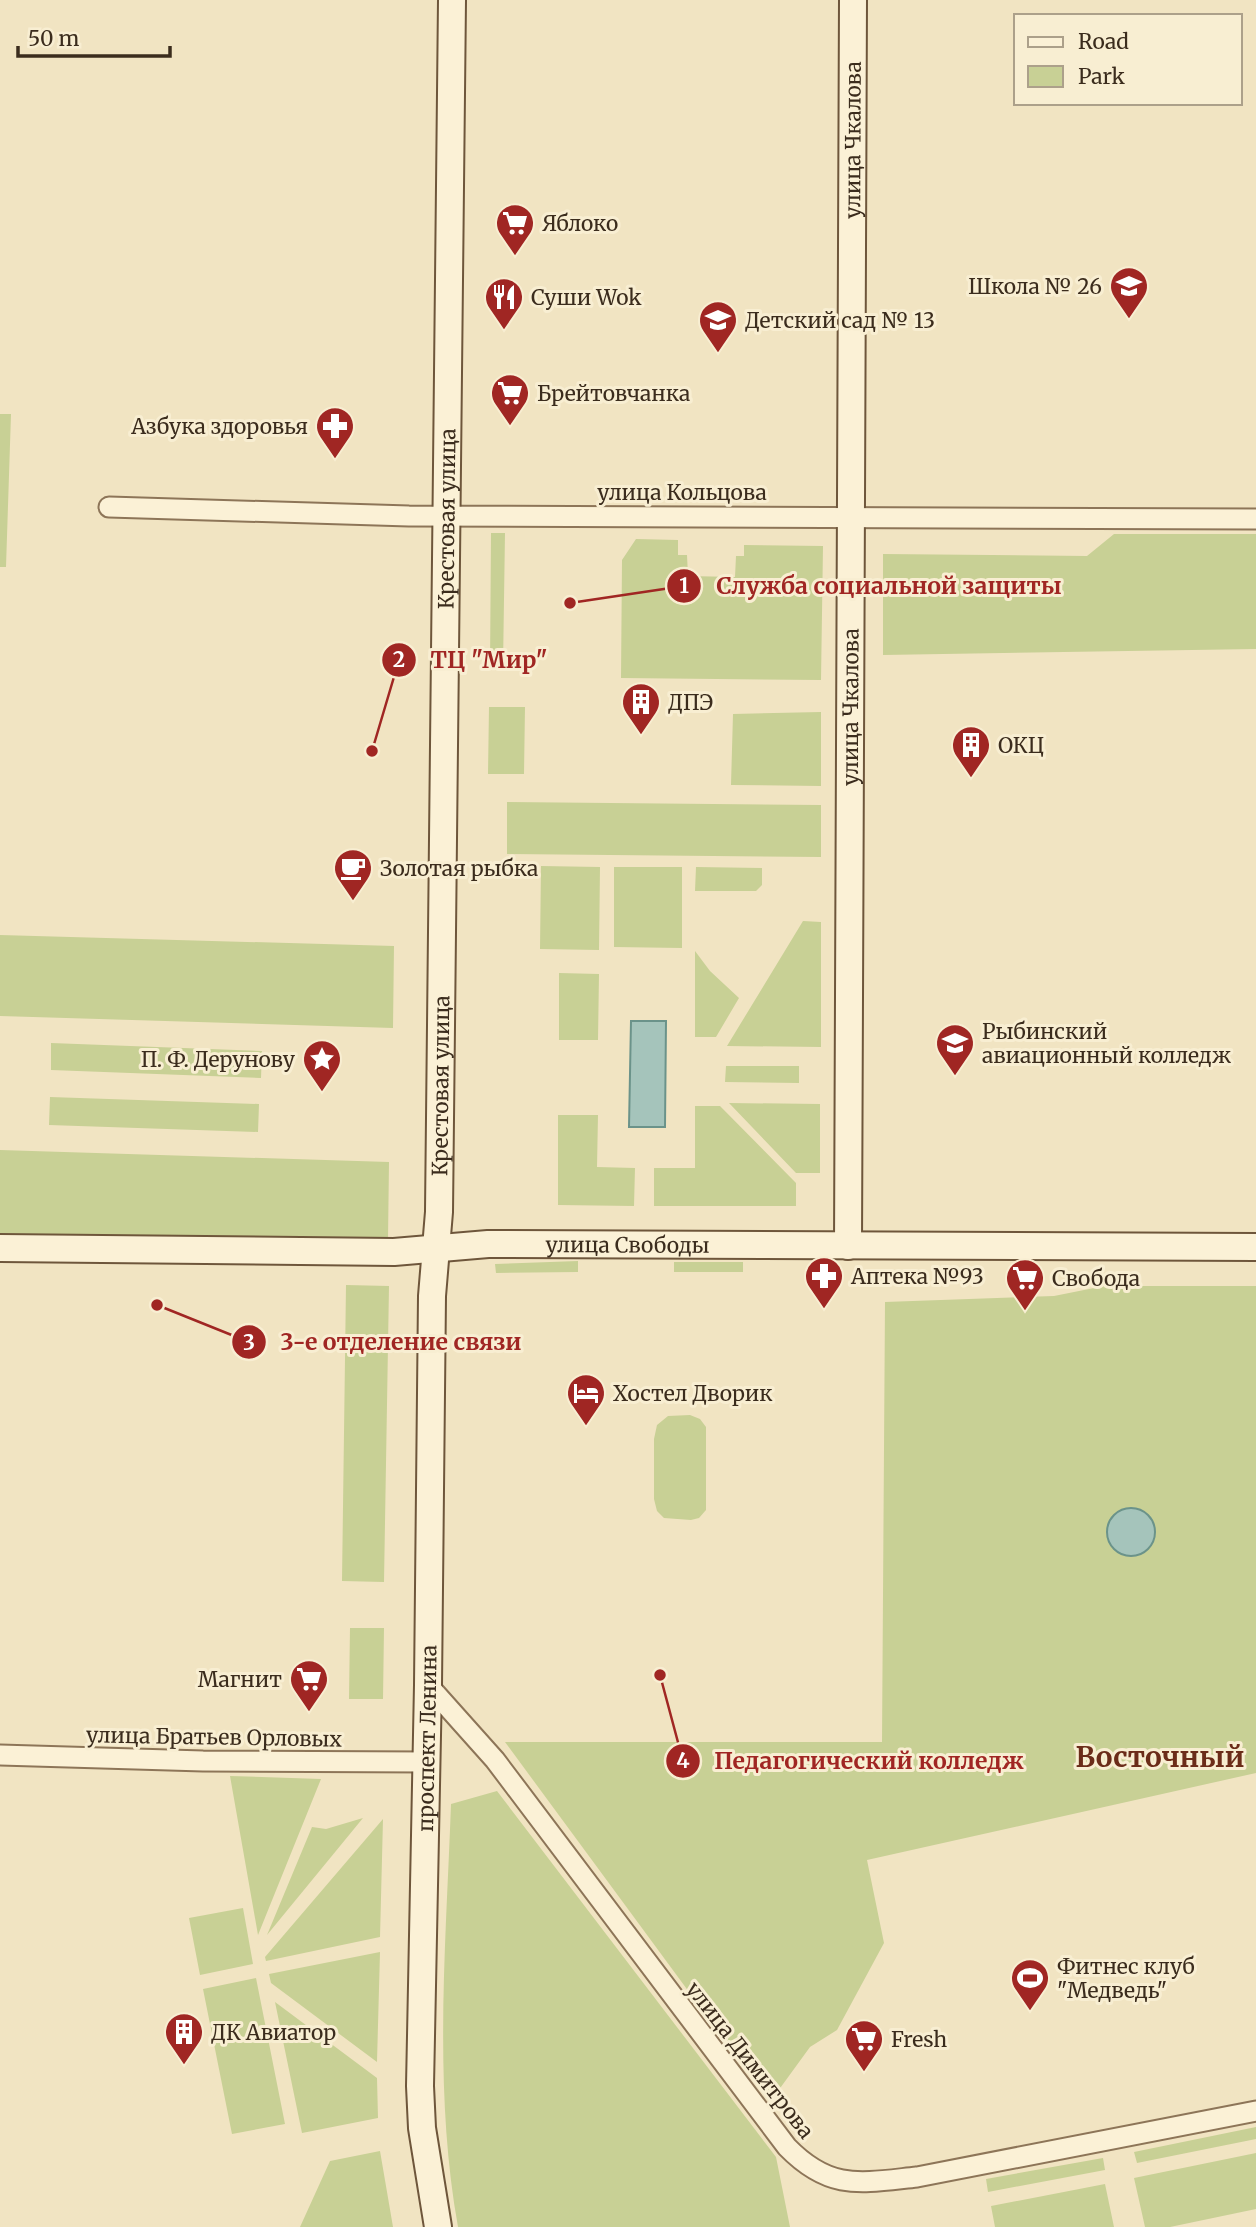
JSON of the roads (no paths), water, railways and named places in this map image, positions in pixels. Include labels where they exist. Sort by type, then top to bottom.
[{"type":"street","name":"Крестовая улица","points":[[436,1248],[439,1212],[448,516],[452,0]]},
{"type":"street","name":"улица Чкалова","points":[[848,1246],[853,0]]},
{"type":"street","name":"улица Кольцова","points":[[109,508],[448,516],[1256,519]]},
{"type":"street","name":"улица Свободы","points":[[0,1248],[394,1252],[488,1244],[1256,1247]]},
{"type":"street","name":"проспект Ленина","points":[[436,1248],[432,1296],[420,2086],[422,2127],[438,2227]]},
{"type":"street","name":"улица Димитрова","points":[[428,1685],[495,1760],[787,2147],[811,2169],[840,2180],[879,2181],[917,2177],[1256,2111]]},
{"type":"street","name":"улица Братьев Орловых","points":[[0,1755],[203,1761],[426,1762]]},
{"type":"water","points":[[631,1021],[666,1021],[665,1127],[629,1127]]},
{"type":"water","points":[[1131,1508],[1148,1515],[1155,1532],[1148,1549],[1131,1556],[1114,1549],[1107,1532],[1114,1515]]},
{"type":"place","name":"Яблоко","points":[[515,257]]},
{"type":"place","name":"Школа № 26","points":[[1129,320]]},
{"type":"place","name":"Суши Wok","points":[[504,331]]},
{"type":"place","name":"Детский сад № 13","points":[[718,354]]},
{"type":"place","name":"Брейтовчанка","points":[[510,427]]},
{"type":"place","name":"Азбука здоровья","points":[[335,460]]},
{"type":"place","name":"Служба социальной защиты","points":[[570,603]]},
{"type":"place","name":"ДПЭ","points":[[641,736]]},
{"type":"place","name":"ТЦ \"Мир\"","points":[[372,751]]},
{"type":"place","name":"ОКЦ","points":[[971,779]]},
{"type":"place","name":"Золотая рыбка","points":[[353,902]]},
{"type":"place","name":"Рыбинский авиационный колледж","points":[[955,1077]]},
{"type":"place","name":"П. Ф. Дерунову","points":[[322,1093]]},
{"type":"place","name":"3-е отделение связи","points":[[157,1305]]},
{"type":"place","name":"Аптека №93","points":[[824,1310]]},
{"type":"place","name":"Свобода","points":[[1025,1312]]},
{"type":"place","name":"Хостел Дворик","points":[[586,1427]]},
{"type":"place","name":"Педагогический колледж","points":[[660,1675]]},
{"type":"place","name":"Магнит","points":[[309,1713]]},
{"type":"place","name":"Фитнес клуб \"Медведь\"","points":[[1030,2012]]},
{"type":"place","name":"ДК Авиатор","points":[[184,2066]]},
{"type":"place","name":"Fresh","points":[[864,2073]]},
{"type":"district","name":"Восточный","points":[[1160,1757]]}]
